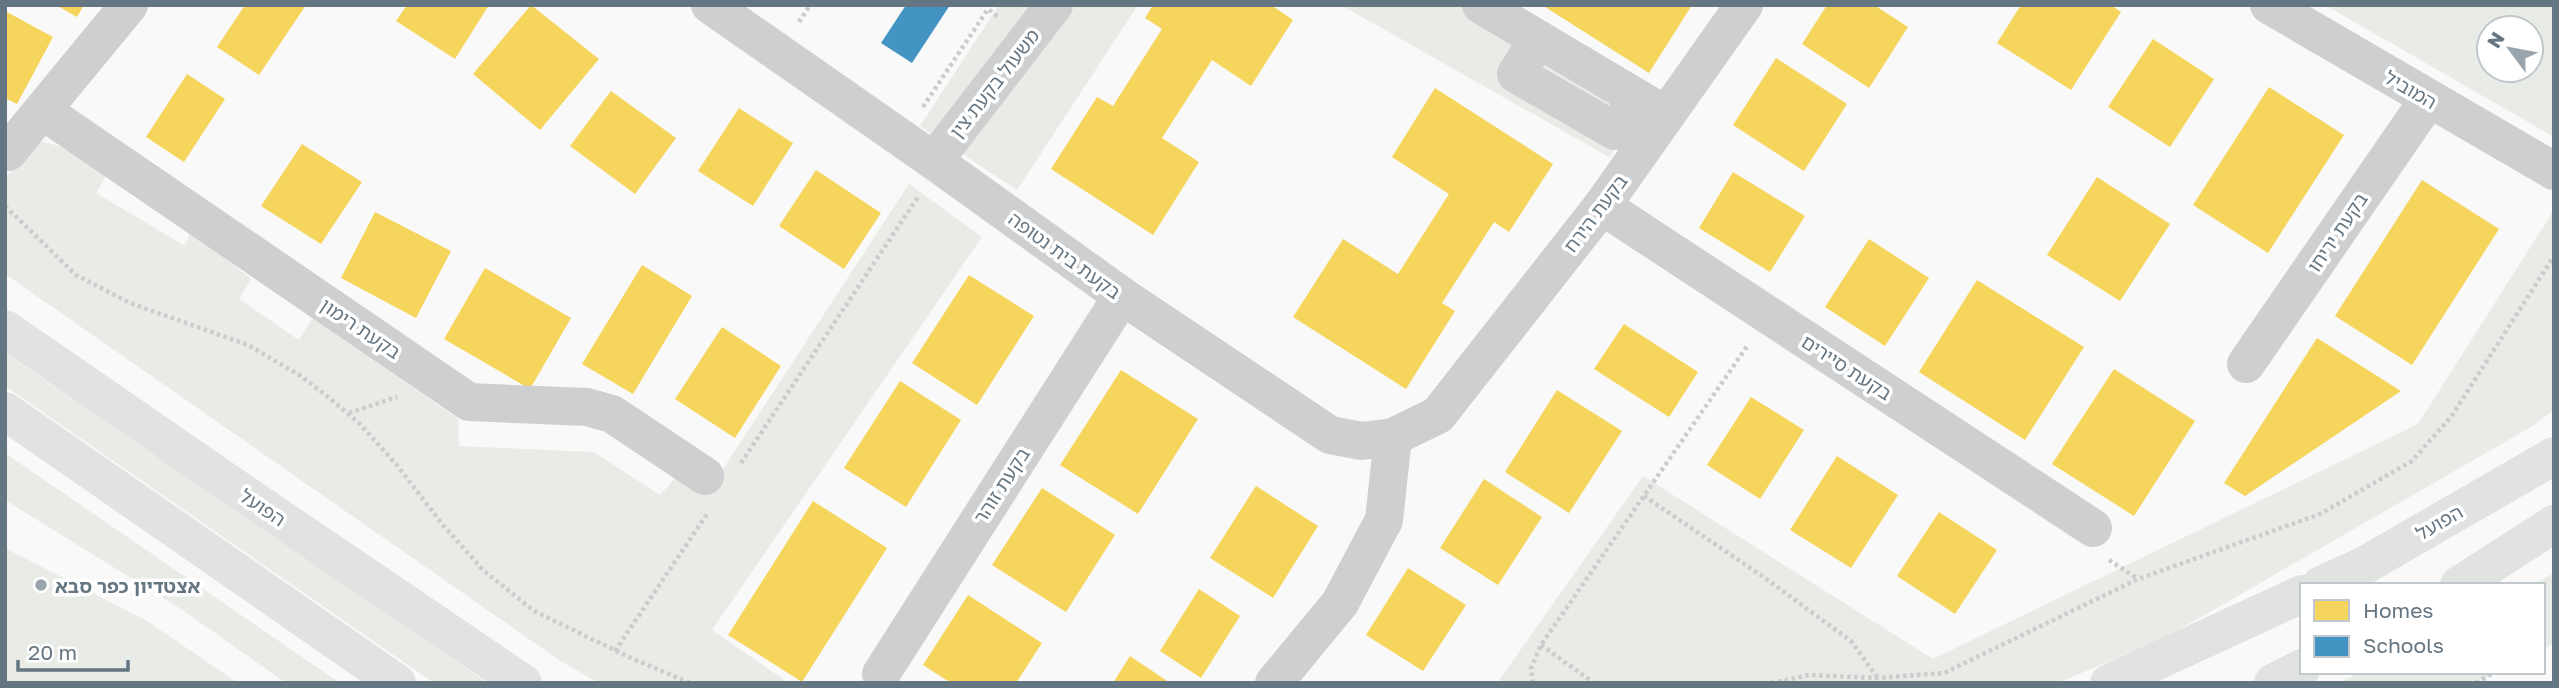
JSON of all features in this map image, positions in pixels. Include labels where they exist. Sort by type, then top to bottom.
[{"type":"main road","name":"הפועל","points":[[5,328],[523,683]]},
{"type":"main road","points":[[5,411],[397,683]]},
{"type":"main road","name":"הפועל","points":[[2325,583],[2365,565],[2554,456]]},
{"type":"main road","points":[[2462,583],[2554,524]]},
{"type":"main road","points":[[2109,683],[2300,595]]},
{"type":"main road","points":[[2273,683],[2300,669]]},
{"type":"street","points":[[5,150],[8,152],[129,5]]},
{"type":"street","name":"בקעת בית נטופה","points":[[710,5],[1122,296],[1330,435],[1362,441],[1393,437],[1438,415]]},
{"type":"street","name":"משעול בקעת צין","points":[[934,161],[1054,5]]},
{"type":"street","points":[[1481,5],[1652,107]]},
{"type":"street","name":"בקעת הירח","points":[[1438,415],[1602,206],[1652,107],[1744,5]]},
{"type":"street","name":"המוביל","points":[[2269,5],[2554,171]]},
{"type":"street","name":"בקעת יריחו","points":[[2246,364],[2428,100]]},
{"type":"street","name":"בקעת רימון","points":[[43,111],[469,402],[587,407],[612,414],[718,484]]},
{"type":"street","name":"בקעת סיירים","points":[[1602,206],[2093,528]]},
{"type":"street","name":"בקעת זוהר","points":[[881,674],[1122,296]]},
{"type":"street","points":[[1274,683],[1340,603],[1384,520],[1393,437]]},
{"type":"street","points":[[2500,559],[2554,534]]},
{"type":"path","points":[[797,24],[810,5]]},
{"type":"path","points":[[917,117],[988,9]]},
{"type":"path","points":[[615,651],[718,484],[916,202],[934,161]]},
{"type":"path","points":[[5,206],[76,275],[130,303],[247,345],[310,383],[360,424],[483,570],[534,611],[615,651],[690,683]]},
{"type":"path","points":[[1771,683],[1809,675],[1878,678],[1944,673],[2138,579],[2320,514],[2412,461],[2451,417],[2554,256]]},
{"type":"path","points":[[1533,683],[1531,668],[1541,645],[1768,316]]},
{"type":"path","points":[[1644,496],[1765,578],[1851,641],[1878,678]]},
{"type":"path","points":[[1541,645],[1594,683]]},
{"type":"shaded area","points":[[999,5],[1138,5],[1017,190],[920,126]]},
{"type":"shaded area","points":[[1341,5],[1516,5],[1659,90],[1609,157]]},
{"type":"shaded area","points":[[2325,5],[2554,5],[2554,137]]},
{"type":"shaded area","points":[[38,141],[73,149],[109,171],[96,193],[185,246],[191,231],[251,279],[239,299],[299,340],[313,317],[458,419],[459,446],[594,452],[660,495],[677,476],[706,495],[909,184],[982,237],[712,630],[789,683],[599,683],[562,662],[5,274],[5,174],[8,175]]},
{"type":"shaded area","points":[[2552,213],[2554,410],[2531,427],[2168,636],[2058,683],[1504,683],[1500,679],[1643,476],[1933,659],[2418,424]]},
{"type":"shaded area","points":[[5,353],[487,683],[434,683],[5,386]]},
{"type":"shaded area","points":[[5,453],[340,683],[286,683],[181,609],[5,500]]},
{"type":"shaded area","name":"אצטדיון כפר סבא","points":[[5,548],[147,621],[238,683],[5,683]]},
{"type":"shaded area","points":[[2554,573],[2554,643],[2545,648],[2545,583],[2536,583]]},
{"type":"shaded area","points":[[2356,674],[2493,674],[2476,683],[2339,683]]},
{"type":"building: Homes","points":[[56,5],[84,5],[77,17]]},
{"type":"building: Homes","points":[[245,5],[306,5],[259,75],[217,47]]},
{"type":"building: Homes","points":[[407,5],[489,5],[455,59],[396,21]]},
{"type":"building: Homes","points":[[531,5],[599,59],[540,130],[473,74]]},
{"type":"building: Homes","points":[[1153,5],[1271,5],[1293,20],[1251,86],[1212,60],[1162,138],[1199,162],[1153,235],[1051,169],[1097,97],[1113,106],[1162,29],[1145,18]]},
{"type":"building: Homes","points":[[1542,5],[1692,5],[1649,73]]},
{"type":"building: Homes","points":[[1827,5],[1874,5],[1908,27],[1869,88],[1802,44]]},
{"type":"building: Homes","points":[[2021,5],[2111,5],[2121,12],[2071,90],[1997,43]]},
{"type":"building: Homes","points":[[5,11],[53,37],[17,104],[5,98]]},
{"type":"building: Homes","points":[[2153,39],[2214,79],[2170,147],[2108,107]]},
{"type":"building: Homes","points":[[1776,58],[1847,104],[1804,171],[1733,125]]},
{"type":"building: Homes","points":[[187,74],[225,99],[184,162],[146,137]]},
{"type":"building: Homes","points":[[2269,87],[2344,135],[2268,253],[2193,205]]},
{"type":"building: Homes","points":[[1435,88],[1553,164],[1509,232],[1494,222],[1442,303],[1455,311],[1406,389],[1293,317],[1343,239],[1398,274],[1449,194],[1392,157]]},
{"type":"building: Homes","points":[[611,91],[676,138],[635,194],[570,146]]},
{"type":"building: Homes","points":[[739,108],[793,143],[753,206],[698,171]]},
{"type":"building: Homes","points":[[302,144],[362,182],[321,244],[261,206]]},
{"type":"building: Homes","points":[[816,170],[881,213],[844,269],[779,226]]},
{"type":"building: Homes","points":[[1733,172],[1805,216],[1770,272],[1699,228]]},
{"type":"building: Homes","points":[[2097,177],[2170,224],[2120,301],[2047,255]]},
{"type":"building: Homes","points":[[2422,180],[2499,229],[2412,365],[2335,316]]},
{"type":"building: Homes","points":[[375,212],[451,251],[416,318],[341,278]]},
{"type":"building: Homes","points":[[1869,239],[1929,278],[1885,346],[1825,307]]},
{"type":"building: Homes","points":[[642,265],[692,296],[633,394],[582,364]]},
{"type":"building: Homes","points":[[485,268],[571,318],[530,389],[444,339]]},
{"type":"building: Homes","points":[[969,275],[1034,316],[977,405],[912,363]]},
{"type":"building: Homes","points":[[1977,280],[2084,347],[2025,440],[1919,372]]},
{"type":"building: Homes","points":[[1624,324],[1698,372],[1669,417],[1594,369]]},
{"type":"building: Homes","points":[[722,327],[781,366],[735,438],[675,399]]},
{"type":"building: Homes","points":[[2317,338],[2401,391],[2245,496],[2224,483]]},
{"type":"building: Homes","points":[[2114,369],[2195,421],[2134,516],[2052,464]]},
{"type":"building: Homes","points":[[1121,370],[1198,419],[1138,514],[1060,465]]},
{"type":"building: Homes","points":[[900,381],[961,420],[906,507],[844,468]]},
{"type":"building: Homes","points":[[1557,390],[1622,431],[1569,513],[1505,472]]},
{"type":"building: Homes","points":[[1751,397],[1804,430],[1760,499],[1707,465]]},
{"type":"building: Homes","points":[[1837,456],[1898,495],[1851,568],[1790,530]]},
{"type":"building: Homes","points":[[1484,479],[1542,517],[1498,585],[1440,548]]},
{"type":"building: Homes","points":[[1256,486],[1318,526],[1273,598],[1210,558]]},
{"type":"building: Homes","points":[[1042,488],[1115,535],[1066,612],[992,565]]},
{"type":"building: Homes","points":[[813,501],[887,548],[802,682],[728,635]]},
{"type":"building: Homes","points":[[1939,512],[1997,550],[1955,614],[1897,576]]},
{"type":"building: Homes","points":[[1408,568],[1466,605],[1423,671],[1366,635]]},
{"type":"building: Homes","points":[[1199,589],[1240,616],[1201,678],[1160,651]]},
{"type":"building: Homes","points":[[968,595],[1042,643],[1016,683],[951,683],[923,665]]},
{"type":"building: Homes","points":[[1130,656],[1170,683],[1113,683]]},
{"type":"building: Schools","points":[[906,5],[950,5],[912,63],[881,43]]},
{"type":"place","name":"אצטדיון כפר סבא","points":[[41,585]]}]
